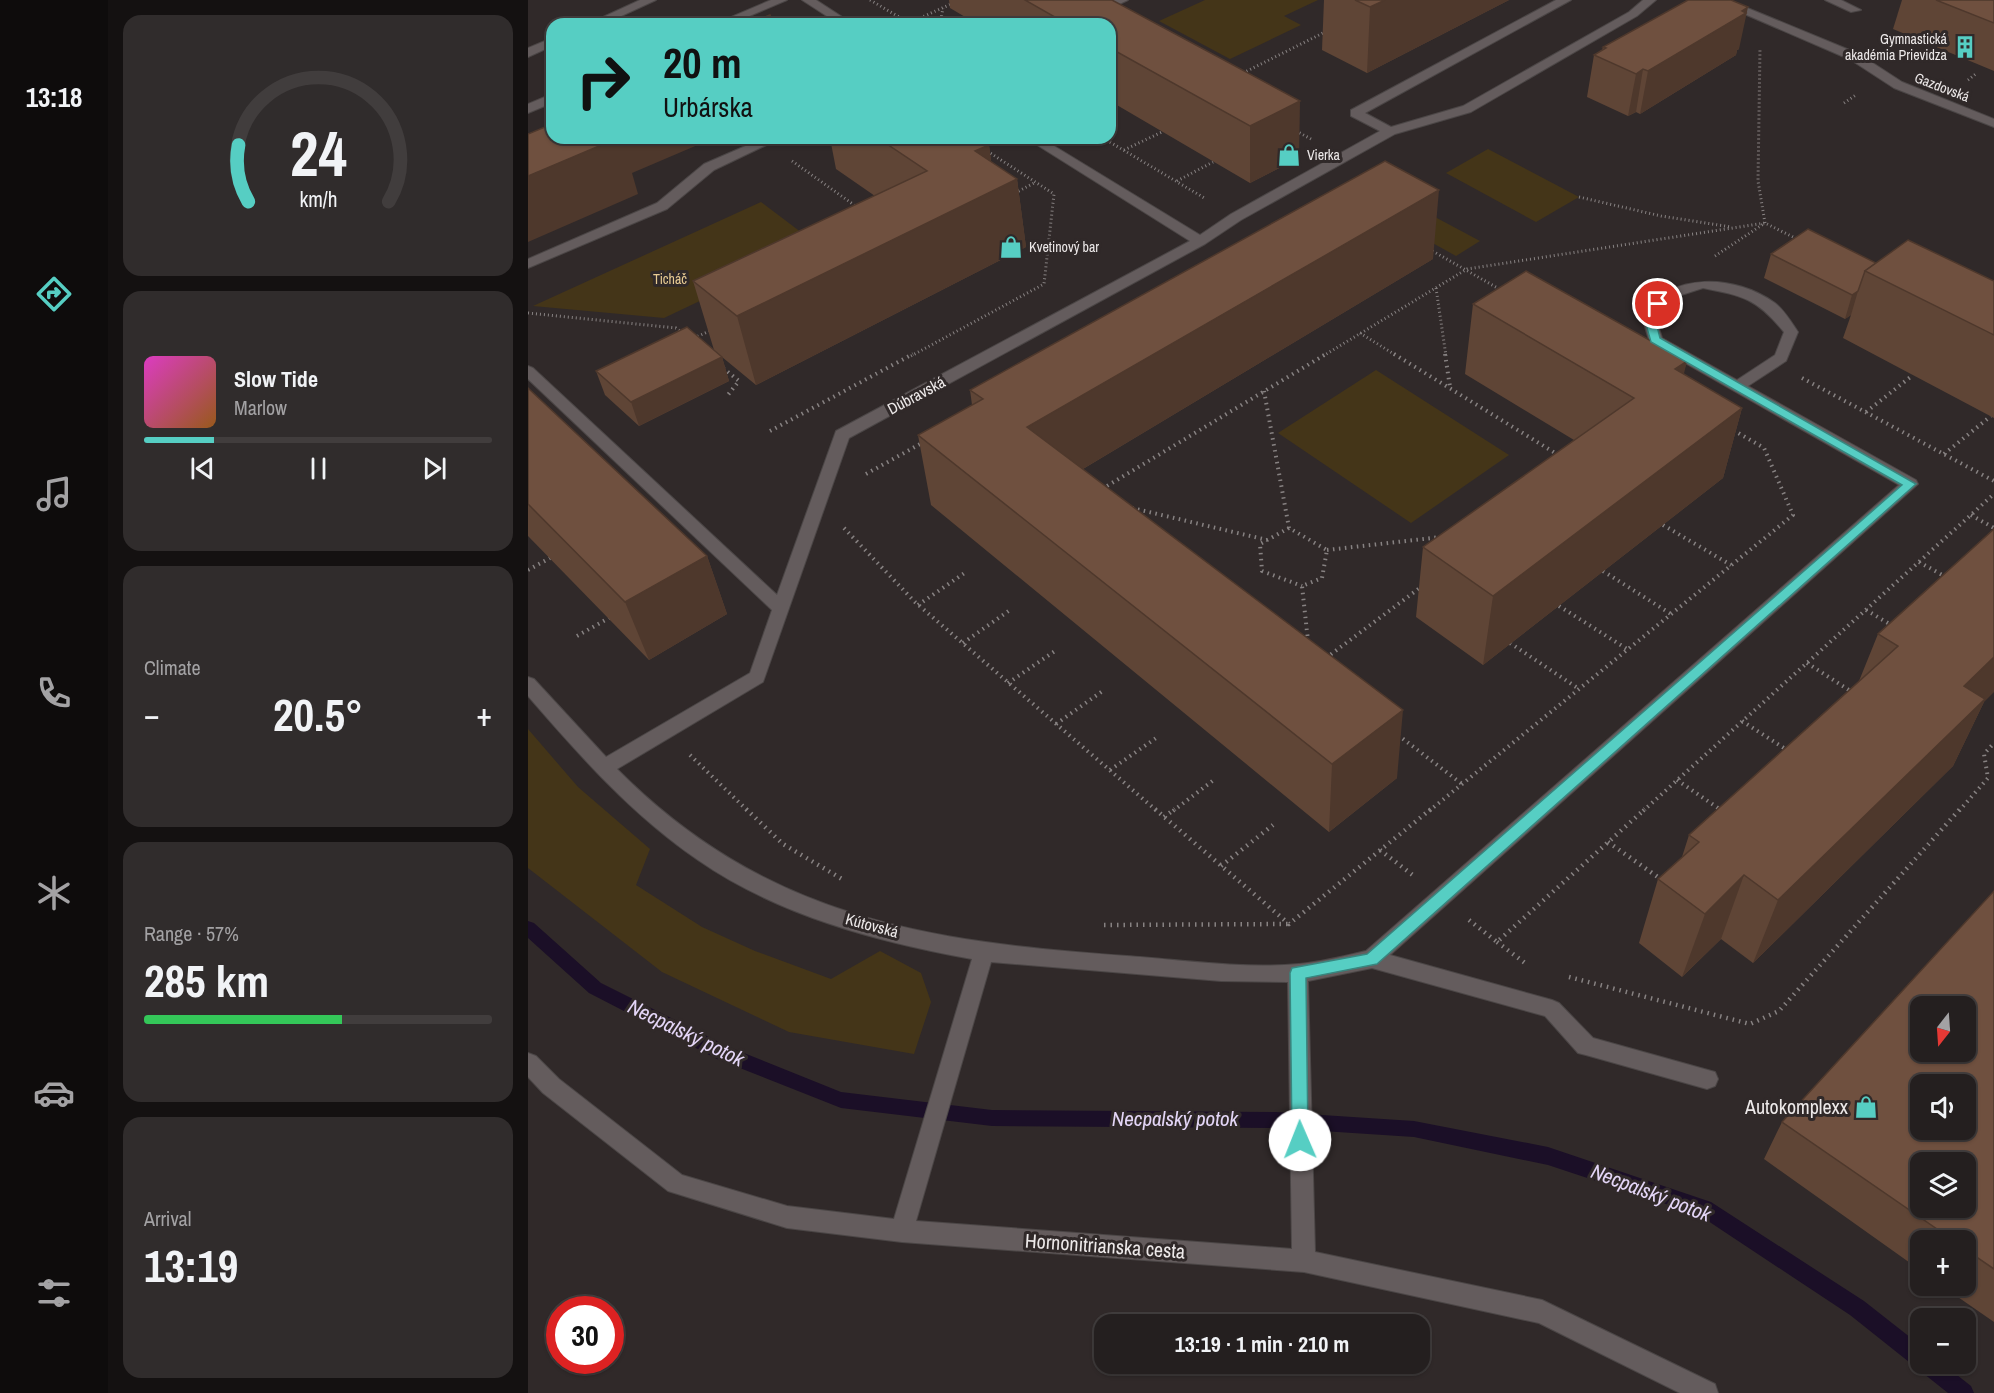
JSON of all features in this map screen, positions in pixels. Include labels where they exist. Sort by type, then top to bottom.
[{"type":"street","points":[[608,18],[650,0]]},
{"type":"street","points":[[736,18],[781,0]]},
{"type":"street","points":[[808,0],[837,18]]},
{"type":"street","points":[[1090,14],[1122,0]]},
{"type":"street","points":[[1390,130],[1355,113],[1564,0]]},
{"type":"street","name":"Dúbravská","points":[[603,768],[757,677],[842,435],[1200,241],[1236,217],[1390,130],[1467,109],[1633,14],[1650,0]]},
{"type":"street","name":"Gazdovská","points":[[1718,0],[1855,57],[1898,86],[1994,123]]},
{"type":"street","points":[[1831,0],[1855,10]]},
{"type":"street","points":[[528,53],[546,45]]},
{"type":"street","points":[[528,109],[546,101]]},
{"type":"street","points":[[528,264],[662,206],[709,167],[761,144]]},
{"type":"street","points":[[1042,144],[1200,241]]},
{"type":"street","points":[[1372,959],[1910,484],[1739,385],[1655,340],[1648,314],[1667,295],[1702,284],[1744,292],[1771,307],[1791,332],[1781,358],[1739,385]]},
{"type":"street","points":[[528,371],[781,608]]},
{"type":"street","name":"Kútovská","points":[[528,684],[603,768],[651,815],[708,857],[769,890],[841,917],[984,952],[1200,971],[1298,973],[1372,959]]},
{"type":"street","points":[[902,1231],[984,952]]},
{"type":"street","points":[[1372,959],[1552,1009],[1586,1046],[1707,1079]]},
{"type":"street","points":[[1298,973],[1300,1182],[1304,1261]]},
{"type":"street","name":"Hornonitrianska cesta","points":[[528,1063],[551,1086],[676,1184],[787,1217],[902,1231],[1304,1261],[1542,1312],[1706,1393]]},
{"type":"path","points":[[870,0],[901,18]]},
{"type":"path","points":[[950,5],[954,0]]},
{"type":"path","points":[[921,18],[960,0]]},
{"type":"path","points":[[941,18],[943,8]]},
{"type":"path","points":[[1238,76],[1332,29]]},
{"type":"path","points":[[1760,45],[1758,182],[1765,223]]},
{"type":"path","points":[[1844,103],[1856,95]]},
{"type":"path","points":[[1294,130],[1342,157]]},
{"type":"path","points":[[1124,150],[1162,132]]},
{"type":"path","points":[[775,144],[863,210]]},
{"type":"path","points":[[1114,144],[1236,217]]},
{"type":"path","points":[[770,431],[1044,284],[1054,194],[986,151]]},
{"type":"path","points":[[1176,181],[1213,162]]},
{"type":"path","points":[[1007,196],[1036,182]]},
{"type":"path","points":[[1579,197],[1661,216],[1735,228]]},
{"type":"path","points":[[1714,256],[1765,223]]},
{"type":"path","points":[[1097,492],[1467,269],[1765,223],[1807,243]]},
{"type":"path","points":[[1419,243],[1506,293]]},
{"type":"path","points":[[1436,288],[1450,388]]},
{"type":"path","points":[[528,313],[676,328],[683,334]]},
{"type":"path","points":[[699,347],[690,340],[722,325]]},
{"type":"path","points":[[1360,333],[1561,456]]},
{"type":"path","points":[[715,360],[739,381],[727,396]]},
{"type":"path","points":[[1794,374],[1994,481]]},
{"type":"path","points":[[1866,412],[1913,375]]},
{"type":"path","points":[[1264,391],[1289,528],[1327,550],[1453,535]]},
{"type":"path","points":[[1944,454],[1991,416]]},
{"type":"path","points":[[1100,925],[1289,924],[1793,515],[1764,448],[1724,424]]},
{"type":"path","points":[[932,437],[818,501],[918,605],[1289,924]]},
{"type":"path","points":[[1497,942],[1994,494]]},
{"type":"path","points":[[1121,506],[1267,540]]},
{"type":"path","points":[[1971,515],[1994,528]]},
{"type":"path","points":[[1663,525],[1731,565]]},
{"type":"path","points":[[1289,528],[1260,544],[1262,571],[1302,586],[1322,578],[1327,550]]},
{"type":"path","points":[[528,570],[550,558]]},
{"type":"path","points":[[1919,562],[1950,579]]},
{"type":"path","points":[[918,605],[966,572]]},
{"type":"path","points":[[1603,572],[1671,614]]},
{"type":"path","points":[[1321,662],[1425,585]]},
{"type":"path","points":[[1302,586],[1308,645]]},
{"type":"path","points":[[1559,606],[1627,649]]},
{"type":"path","points":[[963,643],[1010,610]]},
{"type":"path","points":[[1865,610],[1896,628]]},
{"type":"path","points":[[577,636],[609,618]]},
{"type":"path","points":[[1510,644],[1579,689]]},
{"type":"path","points":[[1008,683],[1055,651]]},
{"type":"path","points":[[1807,663],[1857,696]]},
{"type":"path","points":[[1056,724],[1104,690]]},
{"type":"path","points":[[1742,721],[1795,755]]},
{"type":"path","points":[[666,730],[783,844],[848,882]]},
{"type":"path","points":[[1396,734],[1462,784]]},
{"type":"path","points":[[1110,770],[1159,736]]},
{"type":"path","points":[[1562,975],[1750,1024],[1779,1011],[1988,778],[1984,754],[1994,743]]},
{"type":"path","points":[[1164,817],[1215,779]]},
{"type":"path","points":[[1677,780],[1729,815]]},
{"type":"path","points":[[1221,866],[1273,825]]},
{"type":"path","points":[[1608,842],[1669,885]]},
{"type":"path","points":[[1441,897],[1528,966]]},
{"type":"green space","points":[[1205,0],[1318,0],[1284,16],[1301,25],[1230,59],[1159,21]]},
{"type":"green space","points":[[1488,149],[1579,197],[1536,222],[1446,173]]},
{"type":"green space","name":"Ticháč","points":[[761,202],[818,245],[664,318],[533,306]]},
{"type":"green space","points":[[1435,217],[1480,241],[1456,256],[1411,231]]},
{"type":"green space","points":[[1376,370],[1509,455],[1411,523],[1278,433]]},
{"type":"green space","points":[[528,729],[578,787],[650,849],[636,885],[702,927],[755,951],[831,979],[880,951],[921,973],[931,1002],[914,1054],[789,1032],[662,972],[528,868]]},
{"type":"building","points":[[1025,0],[1112,0],[1300,101],[1250,126],[1116,51],[1116,18],[1056,18]]},
{"type":"building","points":[[1355,0],[1385,0],[1370,7]]},
{"type":"building","points":[[1688,0],[1731,0],[1748,7],[1742,11],[1746,13],[1648,71],[1643,69],[1636,74],[1594,55],[1606,48],[1603,47]]},
{"type":"building","points":[[1936,0],[1994,0],[1994,23]]},
{"type":"building","points":[[546,126],[546,144],[604,144],[528,176],[528,134]]},
{"type":"building","points":[[887,144],[987,144],[989,145],[975,151],[1017,179],[737,316],[693,281],[927,171]]},
{"type":"building","points":[[1385,161],[1439,190],[1027,427],[1403,710],[1332,764],[918,435],[983,399],[970,390]]},
{"type":"building","points":[[1808,229],[1876,263],[1865,271],[1858,291],[1852,295],[1771,254]]},
{"type":"building","points":[[1908,240],[1994,281],[1994,335],[1865,271]]},
{"type":"building","points":[[1526,271],[1687,361],[1675,369],[1742,408],[1493,596],[1423,547],[1634,398],[1473,304]]},
{"type":"building","points":[[687,327],[722,357],[631,402],[596,371]]},
{"type":"building","points":[[528,388],[707,556],[625,602],[528,504]]},
{"type":"building","points":[[1994,529],[1994,657],[1964,686],[1985,699],[1778,900],[1744,875],[1705,914],[1658,879],[1699,842],[1689,835],[1898,646],[1878,634]]},
{"type":"building","points":[[1994,891],[1994,1269],[1976,1257],[1976,1230],[1939,1230],[1921,1218],[1976,1218],[1976,1152],[1910,1152],[1910,1210],[1782,1122]]},
{"type":"waterway","name":"Necpalský potok","points":[[528,928],[595,988],[723,1053],[841,1100],[992,1118],[1276,1120],[1414,1129],[1548,1156],[1704,1208],[1857,1308],[1910,1350]]},
{"type":"waterway","name":"Necpalský potok","points":[[1940,1374],[1964,1393]]},
{"type":"place","name":"Gymnastická akadémia Prievidza","points":[[1965,47]]},
{"type":"place","name":"Vierka","points":[[1289,155]]},
{"type":"place","name":"Kvetinový bar","points":[[1011,247]]},
{"type":"place","name":"Autokomplexx","points":[[1866,1107]]},
{"type":"route","points":[[1300,1140],[1298,973],[1372,959],[1910,484],[1739,385],[1655,340],[1648,314],[1658,304]]}]
